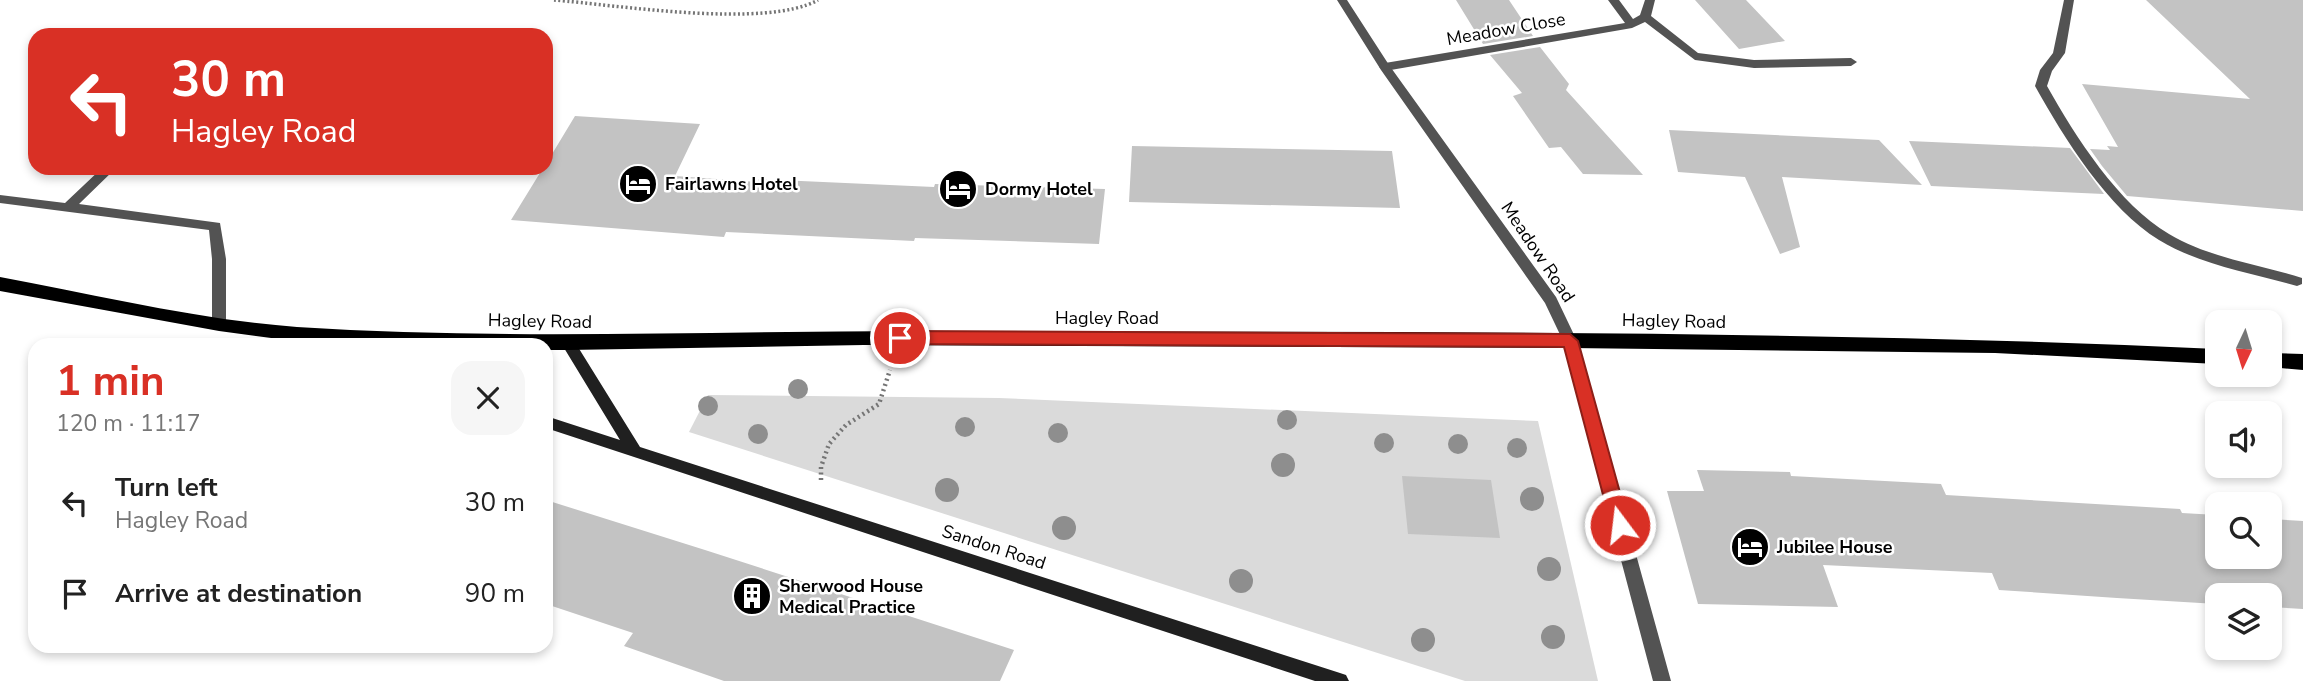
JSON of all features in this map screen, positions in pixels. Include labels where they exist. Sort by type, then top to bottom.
[{"type":"highway","name":"Hagley Road","points":[[0,284],[219,324],[294,334],[416,338]]},
{"type":"highway","name":"Hagley Road","points":[[553,343],[900,338],[1570,341],[1995,346],[2205,356]]},
{"type":"highway","points":[[2282,361],[2303,362]]},
{"type":"main road","points":[[294,334],[304,338]]},
{"type":"main road","points":[[568,343],[635,451]]},
{"type":"main road","name":"Sandon Road","points":[[553,424],[1340,681]]},
{"type":"street","name":"Meadow Road","points":[[1342,0],[1385,67],[1551,301],[1570,341],[1662,681]]},
{"type":"street","points":[[1613,0],[1632,26]]},
{"type":"street","points":[[1650,0],[1645,17],[1695,56],[1754,64],[1851,62]]},
{"type":"street","points":[[2068,0],[2059,53],[2046,70],[2041,86],[2054,110],[2123,203],[2144,224],[2164,237],[2195,250],[2301,284]]},
{"type":"street","name":"Meadow Close","points":[[1385,67],[1632,26],[1645,17]]},
{"type":"street","points":[[68,208],[103,175]]},
{"type":"street","points":[[0,199],[215,226],[219,259],[219,324]]},
{"type":"path","points":[[554,0],[741,15],[802,9],[818,0]]},
{"type":"path","points":[[826,512],[820,469],[824,450],[841,430],[878,404],[900,338]]},
{"type":"shaded area","points":[[708,395],[999,398],[1538,421],[1598,681],[1465,681],[689,432]]},
{"type":"building","points":[[1456,0],[1509,0],[1533,36],[1483,44]]},
{"type":"building","points":[[1695,0],[1746,0],[1785,41],[1739,49]]},
{"type":"building","points":[[2146,0],[2303,0],[2303,211],[2127,196],[2102,166],[2090,149],[2110,150],[2107,146],[2118,147],[2082,84],[2250,99]]},
{"type":"building","points":[[1540,47],[1569,84],[1566,90],[1643,175],[1583,174],[1561,147],[1549,148],[1513,96],[1522,93],[1490,55]]},
{"type":"building","points":[[575,116],[700,124],[675,176],[758,182],[759,179],[934,187],[935,184],[1105,189],[1099,244],[915,238],[914,241],[726,232],[724,237],[511,220],[539,175],[553,175],[553,152]]},
{"type":"building","points":[[1669,130],[1879,140],[1922,185],[1782,177],[1800,247],[1780,254],[1745,177],[1678,172]]},
{"type":"building","points":[[1909,141],[2070,148],[2104,194],[1931,186]]},
{"type":"building","points":[[1132,146],[1392,151],[1400,208],[1129,202]]},
{"type":"building","points":[[1697,470],[1790,472],[1791,476],[1941,484],[1946,495],[2180,509],[2182,513],[2205,514],[2205,569],[2282,569],[2282,520],[2303,521],[2303,609],[2282,608],[2282,583],[2205,583],[2205,603],[1999,590],[1992,573],[1823,565],[1838,607],[1698,604],[1667,491],[1704,491]]},
{"type":"building","points":[[1402,476],[1491,480],[1500,538],[1408,534]]},
{"type":"building","name":"Sherwood House Medical Practice","points":[[553,502],[1014,650],[1000,681],[724,681],[624,646],[633,633],[553,606]]},
{"type":"place","name":"Fairlawns Hotel","points":[[638,184]]},
{"type":"place","name":"Dormy Hotel","points":[[958,189]]},
{"type":"place","name":"Jubilee House","points":[[1750,547]]},
{"type":"place","name":"Sherwood House Medical Practice","points":[[752,596]]},
{"type":"route","points":[[900,338],[1570,341],[1620,525]]}]
